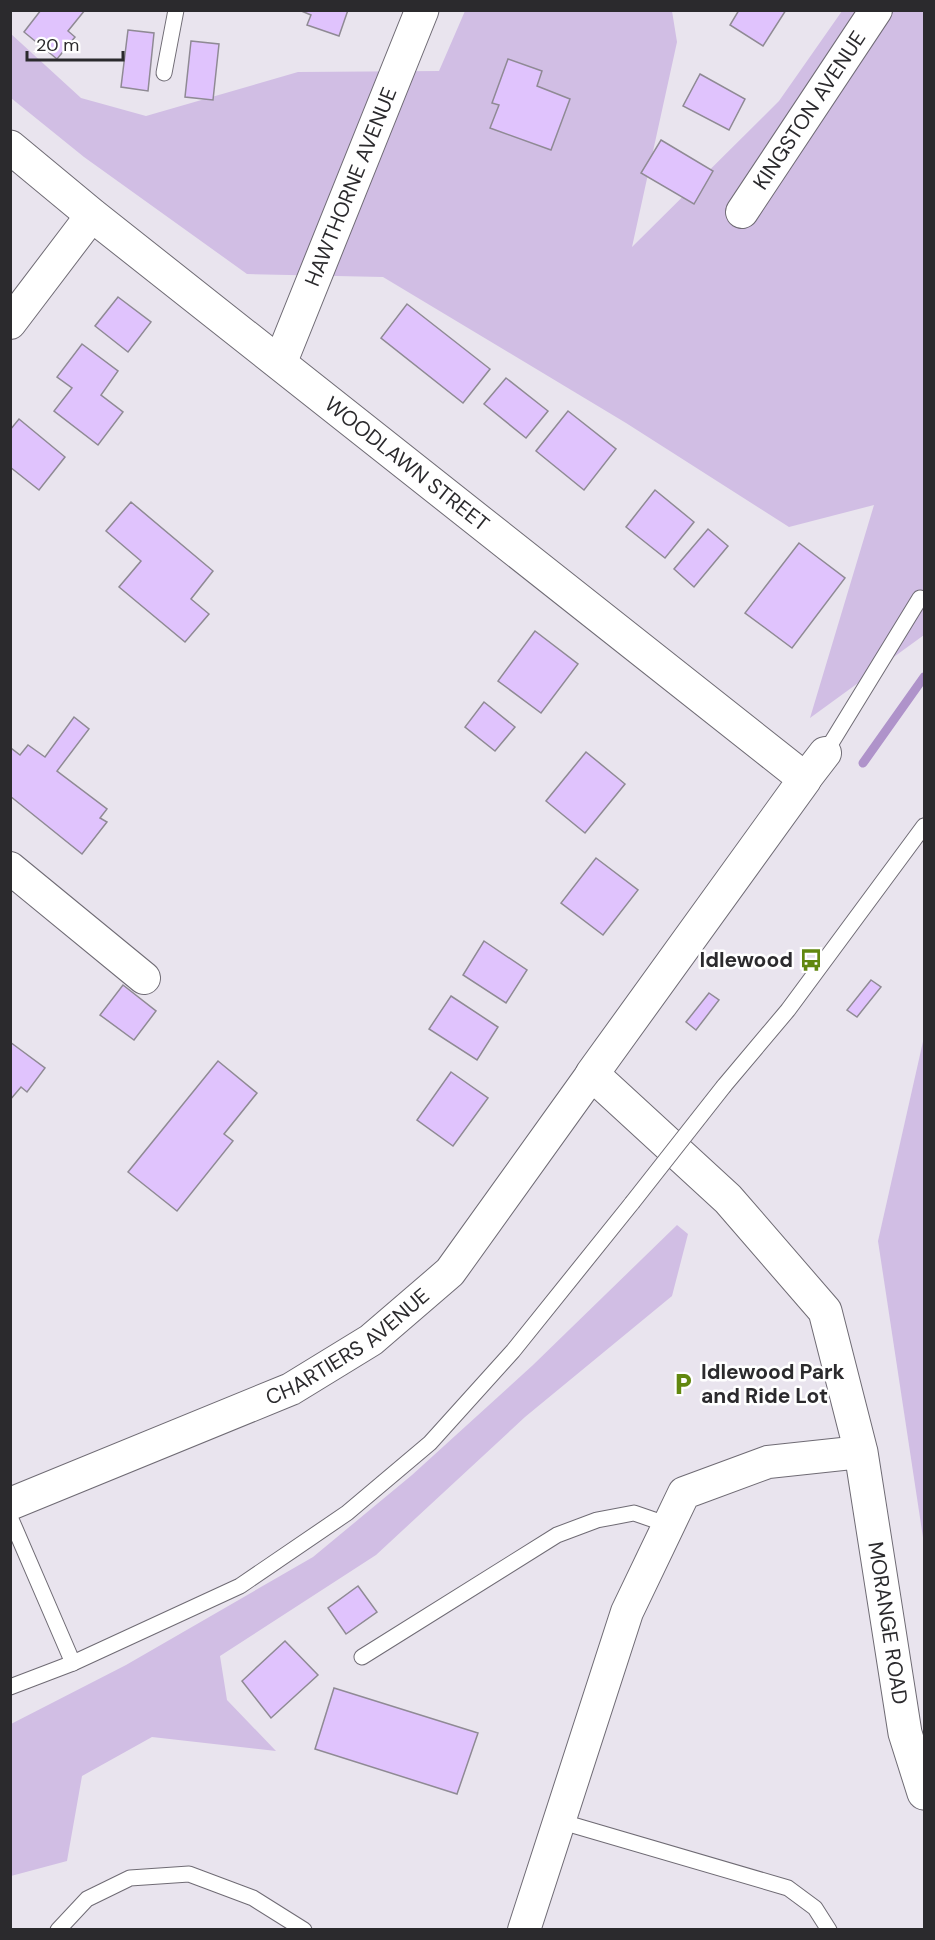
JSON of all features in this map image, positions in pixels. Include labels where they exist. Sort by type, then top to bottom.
[{"type":"street","name":"HAWTHORNE AVENUE","points":[[280,363],[422,10]]},
{"type":"street","name":"KINGSTON AVENUE","points":[[742,212],[876,10]]},
{"type":"street","name":"WOODLAWN STREET","points":[[10,147],[92,215],[805,779]]},
{"type":"street","points":[[10,323],[92,215]]},
{"type":"street","points":[[592,1074],[825,753]]},
{"type":"street","points":[[10,868],[144,978]]},
{"type":"street","name":"MORANGE ROAD","points":[[592,1074],[728,1199],[825,1311],[861,1452],[905,1733],[924,1793]]},
{"type":"street","name":"CHARTIERS AVENUE","points":[[10,1504],[291,1389],[371,1340],[450,1272],[592,1074]]},
{"type":"street","points":[[524,1929],[627,1612],[684,1493],[768,1462],[861,1452]]},
{"type":"lane","points":[[164,73],[176,10]]},
{"type":"lane","points":[[825,753],[921,598]]},
{"type":"lane","points":[[10,1687],[73,1663],[240,1586],[347,1513],[438,1434],[513,1351],[724,1086],[788,1010],[924,826]]},
{"type":"lane","points":[[362,1657],[557,1535],[597,1520],[634,1513],[669,1525]]},
{"type":"lane","points":[[10,1517],[73,1663]]},
{"type":"lane","points":[[560,1821],[788,1888],[815,1908],[829,1929]]},
{"type":"lane","points":[[58,1929],[87,1899],[130,1878],[189,1874],[253,1898],[304,1929]]},
{"type":"shaded area","points":[[465,11],[672,11],[677,42],[632,247],[779,101],[842,11],[924,11],[924,635],[810,718],[874,505],[789,527],[626,423],[383,277],[247,274],[84,157],[11,98],[10,33],[81,98],[146,116],[298,72],[439,71]]},
{"type":"shaded area","points":[[924,1037],[924,1544],[878,1241]]},
{"type":"shaded area","points":[[677,1225],[688,1234],[672,1296],[525,1417],[376,1555],[220,1656],[227,1700],[276,1751],[152,1737],[82,1776],[67,1861],[11,1876],[11,1724],[126,1665],[313,1557],[412,1475],[533,1365]]},
{"type":"building","points":[[41,10],[85,10],[68,31],[75,37],[57,59],[24,32]]},
{"type":"building","points":[[299,10],[348,10],[339,36],[307,25],[311,15]]},
{"type":"building","points":[[739,10],[786,10],[763,46],[730,25]]},
{"type":"building","points":[[128,30],[154,33],[148,91],[121,87]]},
{"type":"building","points":[[191,41],[219,44],[213,100],[185,97]]},
{"type":"building","points":[[508,59],[542,71],[537,86],[570,99],[551,150],[490,128],[499,105],[492,103]]},
{"type":"building","points":[[700,74],[745,99],[729,130],[683,106]]},
{"type":"building","points":[[661,140],[713,171],[694,204],[641,173]]},
{"type":"building","points":[[118,297],[151,322],[128,352],[95,326]]},
{"type":"building","points":[[407,304],[490,369],[463,403],[381,338]]},
{"type":"building","points":[[82,344],[118,371],[101,395],[123,412],[98,445],[54,411],[72,388],[57,377]]},
{"type":"building","points":[[506,378],[548,411],[526,438],[484,404]]},
{"type":"building","points":[[568,411],[616,449],[584,490],[536,451]]},
{"type":"building","points":[[19,419],[65,457],[39,490],[10,467],[10,430]]},
{"type":"building","points":[[655,490],[694,522],[665,558],[626,527]]},
{"type":"building","points":[[131,502],[213,571],[191,599],[209,614],[185,642],[119,587],[141,561],[106,531]]},
{"type":"building","points":[[708,529],[728,546],[694,587],[674,569]]},
{"type":"building","points":[[799,543],[845,578],[792,648],[745,613]]},
{"type":"building","points":[[535,631],[578,664],[541,713],[498,681]]},
{"type":"building","points":[[484,702],[515,727],[495,751],[465,727]]},
{"type":"building","points":[[74,717],[89,729],[57,771],[107,809],[100,818],[107,822],[82,854],[10,796],[10,750],[20,755],[28,745],[45,757]]},
{"type":"building","points":[[586,752],[625,784],[585,833],[546,801]]},
{"type":"building","points":[[596,858],[638,890],[603,935],[561,903]]},
{"type":"building","points":[[484,941],[527,970],[506,1003],[463,975]]},
{"type":"building","points":[[871,980],[881,987],[857,1017],[847,1010]]},
{"type":"building","points":[[123,985],[156,1011],[134,1040],[100,1015]]},
{"type":"building","points":[[709,993],[719,1000],[696,1030],[686,1022]]},
{"type":"building","points":[[451,996],[498,1027],[477,1060],[429,1029]]},
{"type":"building","points":[[10,1042],[45,1068],[27,1092],[21,1087],[10,1100]]},
{"type":"building","points":[[218,1061],[257,1093],[224,1134],[233,1141],[177,1211],[128,1172]]},
{"type":"building","points":[[451,1072],[488,1098],[453,1146],[417,1120]]},
{"type":"building","points":[[358,1586],[377,1612],[346,1634],[328,1608]]},
{"type":"building","points":[[285,1641],[318,1675],[271,1718],[242,1681]]},
{"type":"building","points":[[334,1688],[478,1733],[457,1794],[315,1749]]},
{"type":"waterway","points":[[863,763],[924,677]]},
{"type":"place","name":"Idlewood","points":[[811,960]]},
{"type":"place","name":"Idlewood Park and Ride Lot","points":[[683,1384]]}]
